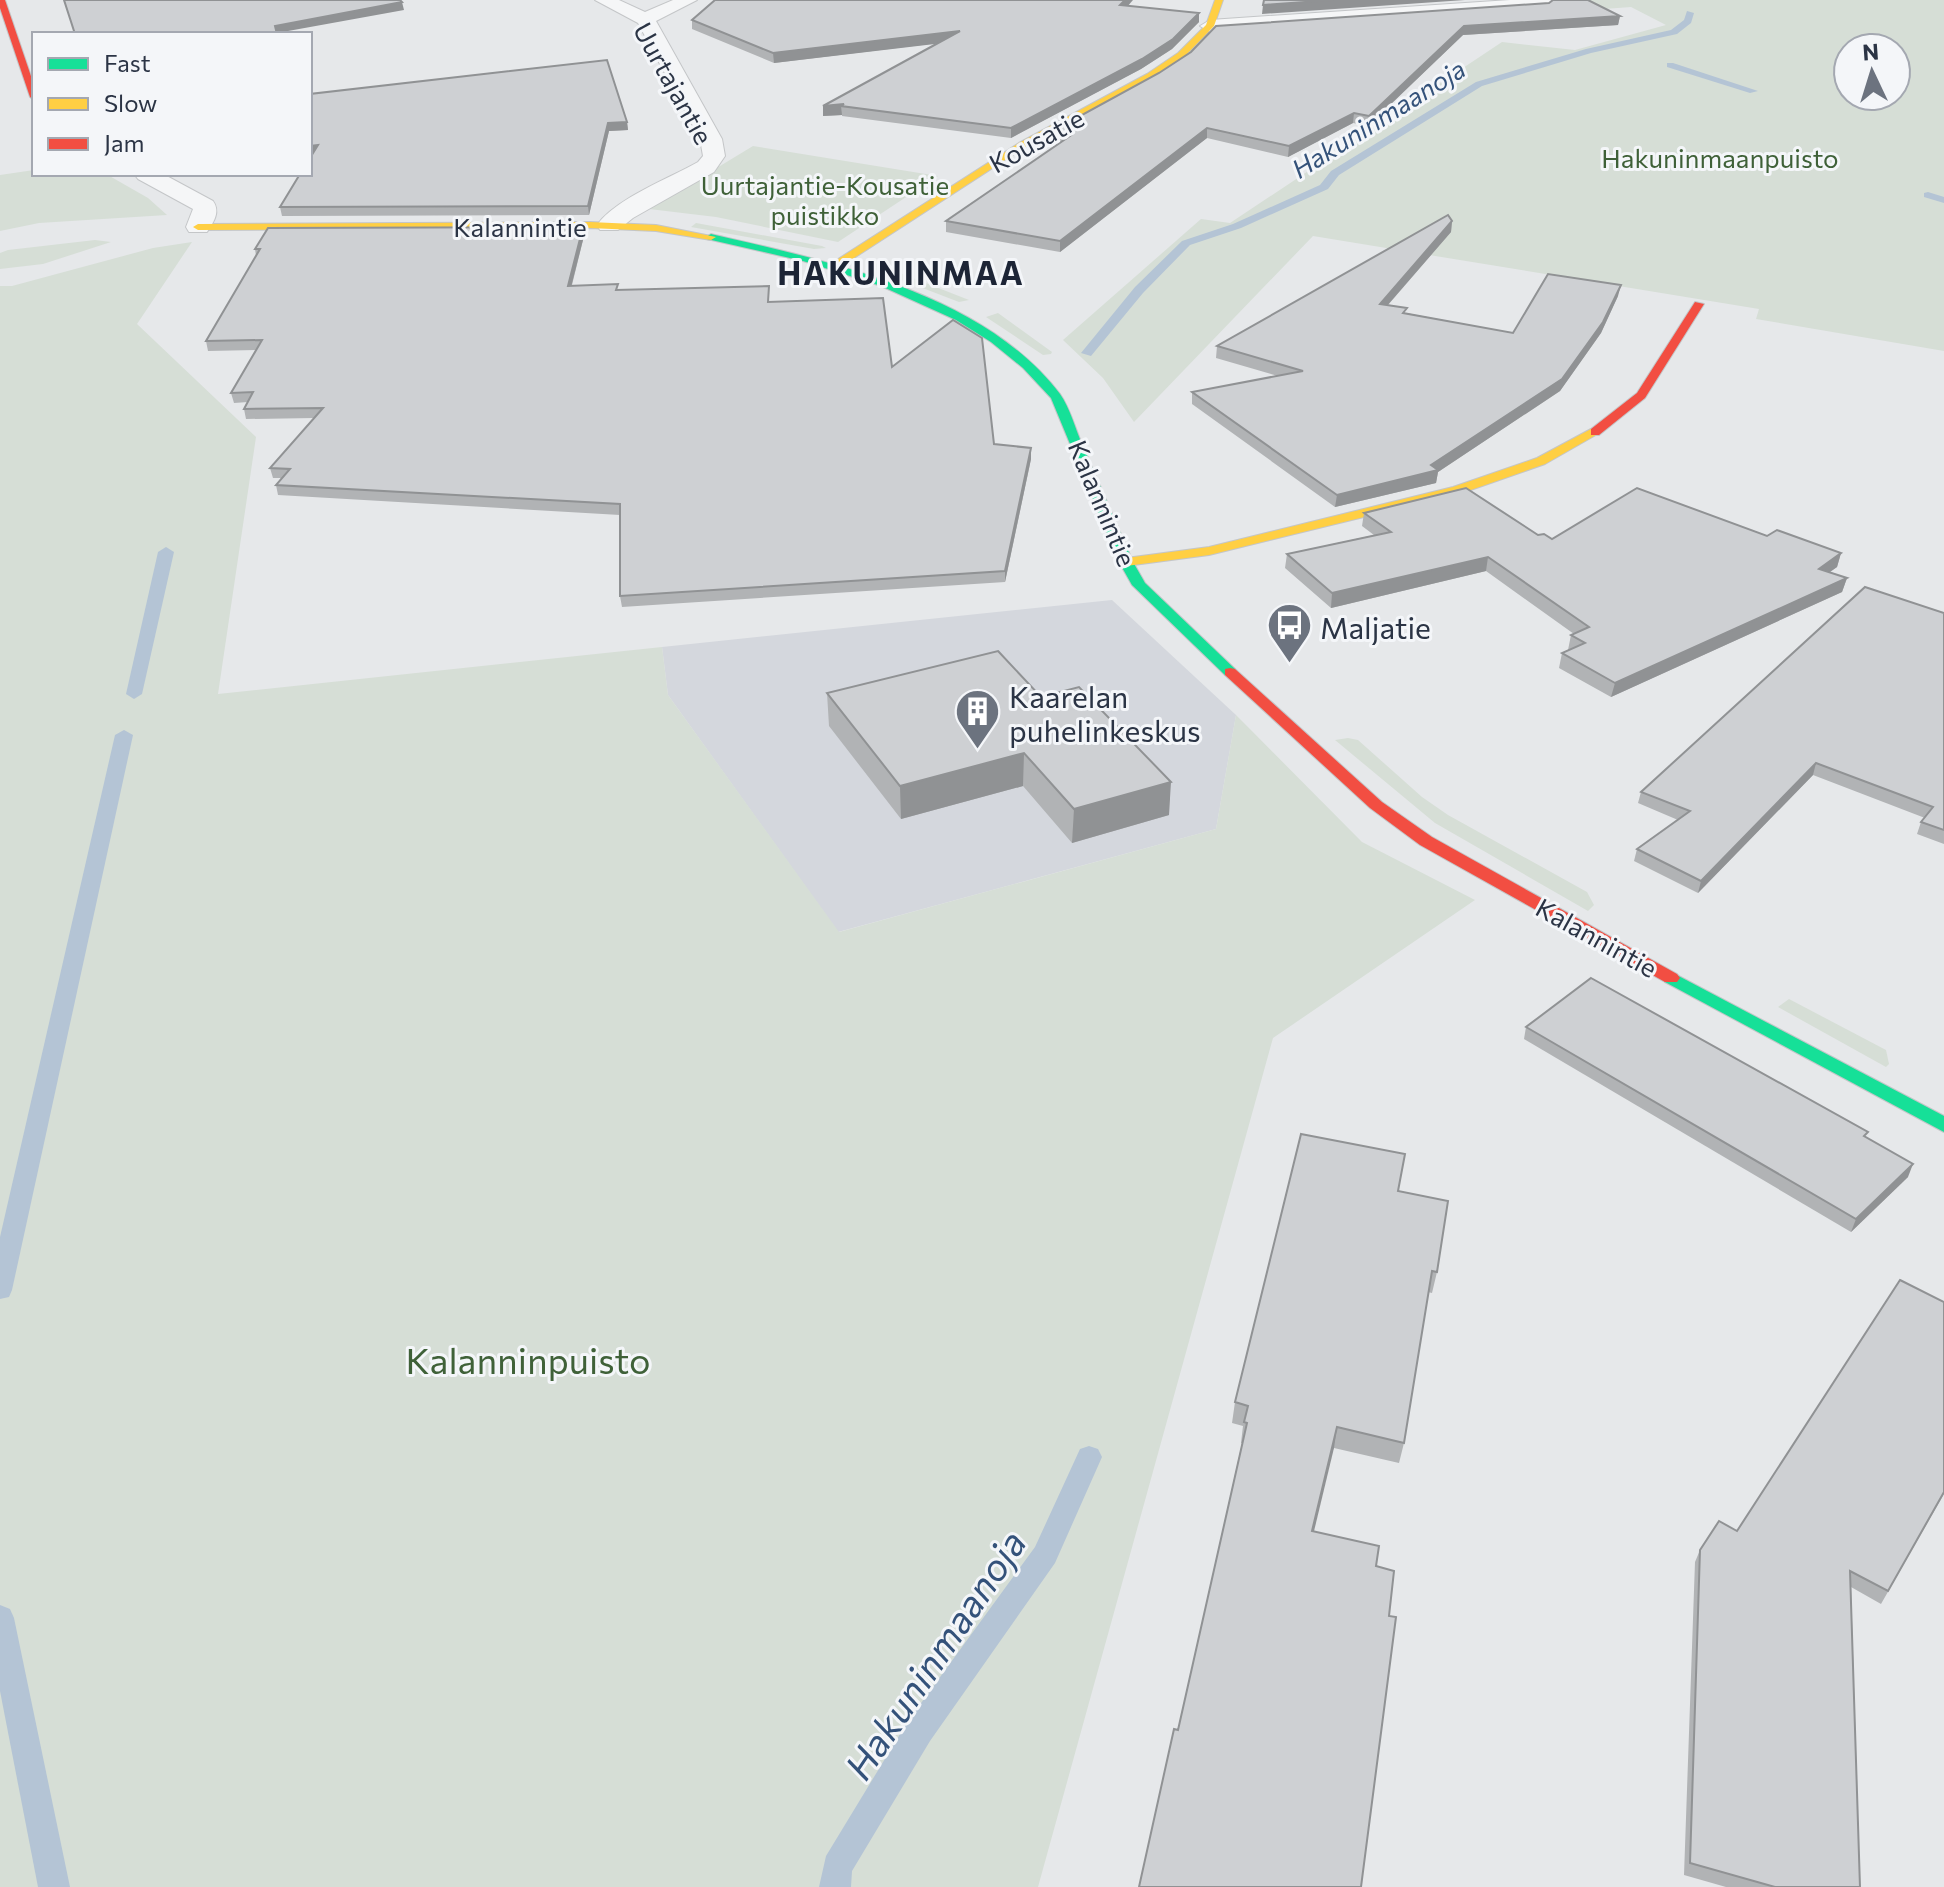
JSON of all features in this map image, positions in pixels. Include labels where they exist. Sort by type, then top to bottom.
[{"type":"street","points":[[1,0],[32,91]]},
{"type":"street","name":"Uurtajantie","points":[[604,0],[645,19],[711,139],[714,156],[706,167],[624,213],[609,225]]},
{"type":"street","points":[[645,19],[688,0]]},
{"type":"street","name":"Kousatie","points":[[836,265],[1012,151],[1150,76],[1181,55],[1210,26],[1219,0]]},
{"type":"street","points":[[1210,26],[1547,3]]},
{"type":"street","points":[[150,176],[205,206],[198,227]]},
{"type":"street","name":"Kalannintie","points":[[198,227],[644,227],[732,241],[836,265],[906,289],[975,325],[1040,378],[1056,397],[1126,562],[1139,585],[1376,805],[1426,841],[1576,927],[1944,1125]]},
{"type":"street","points":[[1126,562],[1209,551],[1457,490],[1541,461],[1594,433],[1641,395],[1699,304]]},
{"type":"shaded area","points":[[1112,600],[1236,715],[1216,829],[838,932],[668,695],[662,647]]},
{"type":"green space","name":"Hakuninmaanpuisto","points":[[1572,0],[1944,0],[1944,351],[1756,319],[1759,309],[1313,236],[1134,422],[1103,378],[1063,340],[1201,219],[1230,223],[1502,42],[1575,50],[1666,25],[1631,7],[1591,10]]},
{"type":"green space","name":"Uurtajantie-Kousatie puistikko","points":[[753,146],[938,176],[838,242],[716,217],[649,209]]},
{"type":"green space","points":[[32,170],[32,176],[110,176],[148,198],[167,215],[39,223],[0,231],[0,175]]},
{"type":"green space","points":[[696,223],[826,248],[814,249],[691,227]]},
{"type":"green space","points":[[95,240],[111,242],[43,264],[0,269],[0,253],[8,250]]},
{"type":"green space","name":"Kalanninpuisto","points":[[192,242],[137,324],[256,437],[218,694],[662,647],[668,695],[839,932],[1216,829],[1236,715],[1362,842],[1475,900],[1273,1038],[1038,1887],[0,1887],[0,286],[12,286],[153,248]]},
{"type":"green space","points":[[867,260],[969,300],[959,302],[873,269],[868,266]]},
{"type":"green space","points":[[998,313],[1051,354],[1043,355],[986,317]]},
{"type":"green space","points":[[1335,740],[1358,740],[1422,797],[1448,815],[1587,892],[1594,905],[1588,911],[1435,823]]},
{"type":"green space","points":[[1789,999],[1886,1050],[1889,1064],[1886,1067],[1778,1007]]},
{"type":"building","points":[[64,0],[402,2],[275,26],[276,32],[74,32]]},
{"type":"building","points":[[715,0],[1125,0],[1120,5],[1199,13],[1173,39],[1142,59],[1011,128],[841,106],[844,104],[823,106],[960,31],[773,53],[692,20]]},
{"type":"building","points":[[1264,0],[1333,0],[1263,5]]},
{"type":"building","points":[[1553,0],[1588,0],[1620,16],[1464,26],[1369,116],[1354,113],[1289,146],[1207,128],[1060,241],[946,221],[1070,136],[1049,133],[1159,73],[1191,52],[1216,26],[1549,3]]},
{"type":"building","points":[[607,60],[627,122],[608,123],[588,206],[280,207],[299,176],[312,176],[312,155],[318,145],[312,146],[312,94]]},
{"type":"building","points":[[1448,215],[1452,221],[1380,304],[1407,308],[1403,313],[1513,333],[1548,274],[1621,285],[1603,322],[1562,379],[1431,465],[1438,470],[1337,495],[1192,392],[1303,371],[1217,346]]},
{"type":"building","points":[[583,227],[568,286],[618,284],[616,290],[769,286],[768,302],[883,298],[892,367],[953,320],[982,338],[994,444],[1031,448],[1005,571],[620,596],[620,504],[276,485],[290,469],[270,468],[323,408],[244,409],[253,392],[231,393],[262,340],[206,341],[260,249],[255,249],[268,228]]},
{"type":"building","points":[[1466,488],[1538,535],[1544,534],[1552,539],[1637,488],[1767,536],[1777,530],[1841,553],[1819,569],[1847,578],[1615,683],[1562,653],[1585,643],[1571,635],[1589,627],[1488,557],[1332,593],[1287,554],[1391,532],[1364,513]]},
{"type":"building","points":[[1865,587],[1944,613],[1944,830],[1921,822],[1933,807],[1816,763],[1701,881],[1637,849],[1690,811],[1641,792]]},
{"type":"building","name":"Kaarelan puhelinkeskus","points":[[998,651],[1041,697],[1079,687],[1171,782],[1074,809],[1024,753],[900,786],[827,693]]},
{"type":"building","points":[[1591,978],[1868,1132],[1864,1136],[1913,1164],[1856,1219],[1526,1027]]},
{"type":"building","points":[[1301,1134],[1405,1154],[1398,1191],[1448,1201],[1437,1272],[1432,1271],[1404,1443],[1337,1427],[1312,1531],[1379,1546],[1376,1566],[1394,1571],[1389,1616],[1396,1617],[1361,1887],[1139,1887],[1247,1423],[1244,1422],[1248,1406],[1235,1402]]},
{"type":"building","points":[[1900,1280],[1944,1302],[1944,1492],[1888,1591],[1850,1571],[1860,1887],[1775,1887],[1690,1863],[1700,1550],[1719,1521],[1737,1531]]},
{"type":"waterway","name":"Hakuninmaanoja","points":[[1087,353],[1139,290],[1186,243],[1237,226],[1324,187],[1335,173],[1479,84],[1589,51],[1674,32],[1688,21],[1690,13]]},
{"type":"waterway","points":[[1670,65],[1753,91]]},
{"type":"waterway","points":[[1928,195],[1944,200]]},
{"type":"waterway","points":[[134,694],[166,552]]},
{"type":"waterway","points":[[0,1290],[124,735]]},
{"type":"waterway","name":"Hakuninmaanoja","points":[[835,1887],[837,1867],[919,1731],[1045,1555],[1089,1457]]},
{"type":"waterway","points":[[0,1618],[54,1887]]},
{"type":"traffic: fast","points":[[711,237],[806,259],[885,284],[960,318],[995,340],[1027,366],[1056,397],[1126,562],[1139,585],[1230,672]]},
{"type":"traffic: fast","points":[[1671,978],[1944,1125]]},
{"type":"traffic: slow","points":[[836,265],[1022,145],[1150,76],[1181,55],[1210,26],[1219,0]]},
{"type":"traffic: slow","points":[[198,227],[590,225],[656,228],[711,237]]},
{"type":"traffic: slow","points":[[1126,562],[1209,551],[1457,490],[1541,461],[1595,432]]},
{"type":"traffic: jam","points":[[1,0],[32,91]]},
{"type":"traffic: jam","points":[[1595,432],[1641,395],[1699,304]]},
{"type":"traffic: jam","points":[[1230,672],[1376,805],[1426,841],[1671,978]]},
{"type":"place","name":"Maljatie","points":[[1289,665]]},
{"type":"place","name":"Kaarelan puhelinkeskus","points":[[978,751]]},
{"type":"district","name":"HAKUNINMAA","points":[[901,272]]}]
